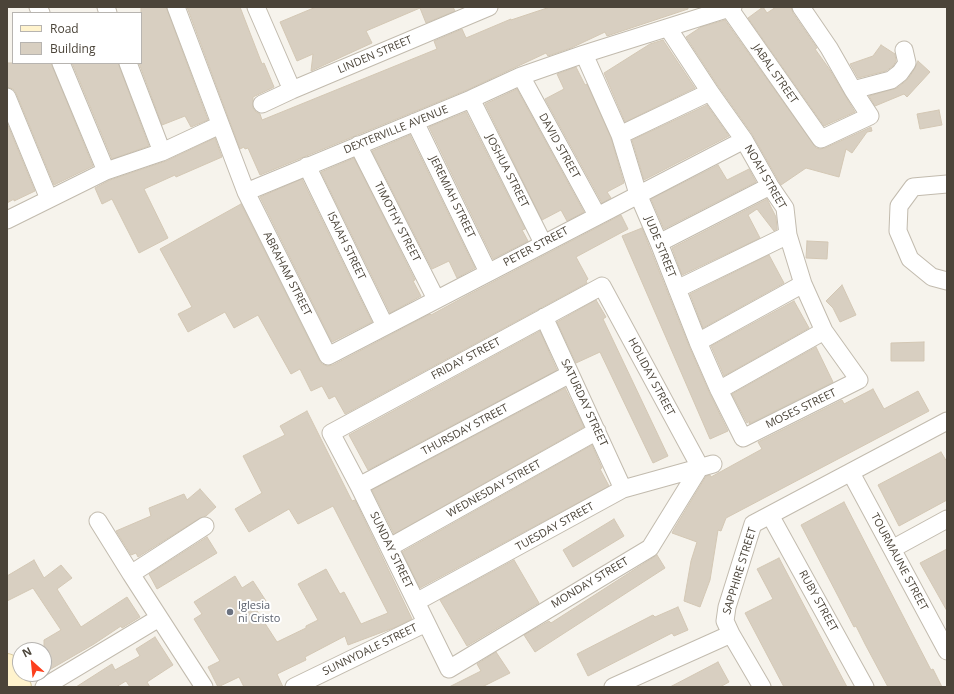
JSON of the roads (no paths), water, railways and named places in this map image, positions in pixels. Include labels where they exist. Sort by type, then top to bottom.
[{"type":"main road","points":[[7,665],[20,687]]},
{"type":"street","points":[[176,7],[246,192]]},
{"type":"street","name":"LINDEN STREET","points":[[262,104],[489,7]]},
{"type":"street","points":[[801,7],[829,48],[853,90],[891,80],[895,77],[900,73],[906,63],[904,50]]},
{"type":"street","points":[[258,8],[292,90]]},
{"type":"street","name":"JABAL STREET","points":[[731,8],[821,139],[870,116],[853,90]]},
{"type":"street","name":"DEXTERVILLE AVENUE","points":[[246,192],[358,144],[470,99],[521,76],[584,54],[731,8]]},
{"type":"street","name":"NOAH STREET","points":[[668,28],[744,140],[770,186],[785,208],[788,235],[803,284],[824,331],[859,380]]},
{"type":"street","name":"JUDE STREET","points":[[584,54],[620,135],[638,194],[698,342],[719,390],[743,438]]},
{"type":"street","points":[[61,64],[106,171]]},
{"type":"street","points":[[128,64],[162,152]]},
{"type":"street","name":"DAVID STREET","points":[[521,76],[597,215]]},
{"type":"street","points":[[620,135],[710,92]]},
{"type":"street","points":[[7,97],[49,199]]},
{"type":"street","name":"JOSHUA STREET","points":[[470,99],[543,243]]},
{"type":"street","name":"JEREMIAH STREET","points":[[415,122],[488,272]]},
{"type":"street","points":[[7,220],[106,171],[162,152],[220,125]]},
{"type":"street","name":"PETER STREET","points":[[328,356],[543,243],[744,140]]},
{"type":"street","name":"TIMOTHY STREET","points":[[358,144],[436,299]]},
{"type":"street","name":"ISAIAH STREET","points":[[307,166],[385,326]]},
{"type":"street","points":[[947,184],[913,187],[899,206],[898,231],[910,259],[932,277],[947,281]]},
{"type":"street","points":[[659,243],[770,186]]},
{"type":"street","name":"ABRAHAM STREET","points":[[246,192],[328,356]]},
{"type":"street","points":[[677,289],[788,235]]},
{"type":"street","points":[[698,342],[803,284]]},
{"type":"street","name":"FRIDAY STREET","points":[[331,433],[602,286]]},
{"type":"street","name":"HOLIDAY STREET","points":[[602,286],[706,466]]},
{"type":"street","name":"SATURDAY STREET","points":[[544,317],[623,489]]},
{"type":"street","points":[[719,390],[824,331]]},
{"type":"street","name":"THURSDAY STREET","points":[[360,486],[570,374]]},
{"type":"street","name":"MOSES STREET","points":[[743,438],[859,380]]},
{"type":"street","name":"SAPPHIRE STREET","points":[[762,687],[725,621],[727,607],[754,524],[947,421]]},
{"type":"street","name":"WEDNESDAY STREET","points":[[390,547],[597,431]]},
{"type":"street","name":"SUNDAY STREET","points":[[331,433],[360,486],[449,669]]},
{"type":"street","name":"TUESDAY STREET","points":[[416,602],[623,489],[706,466]]},
{"type":"street","name":"MONDAY STREET","points":[[449,669],[650,548],[706,466]]},
{"type":"street","name":"TOURMAUNE STREET","points":[[851,473],[892,549],[941,623],[947,651]]},
{"type":"street","name":"RUBY STREET","points":[[770,515],[865,687]]},
{"type":"street","points":[[892,549],[947,519]]},
{"type":"street","points":[[98,521],[204,687]]},
{"type":"street","points":[[131,574],[205,526]]},
{"type":"street","points":[[44,687],[159,618]]},
{"type":"street","name":"SUNNYDALE STREET","points":[[294,687],[426,623]]},
{"type":"street","points":[[613,687],[731,634]]},
{"type":"place","name":"Iglesia ni Cristo","points":[[230,612]]}]
